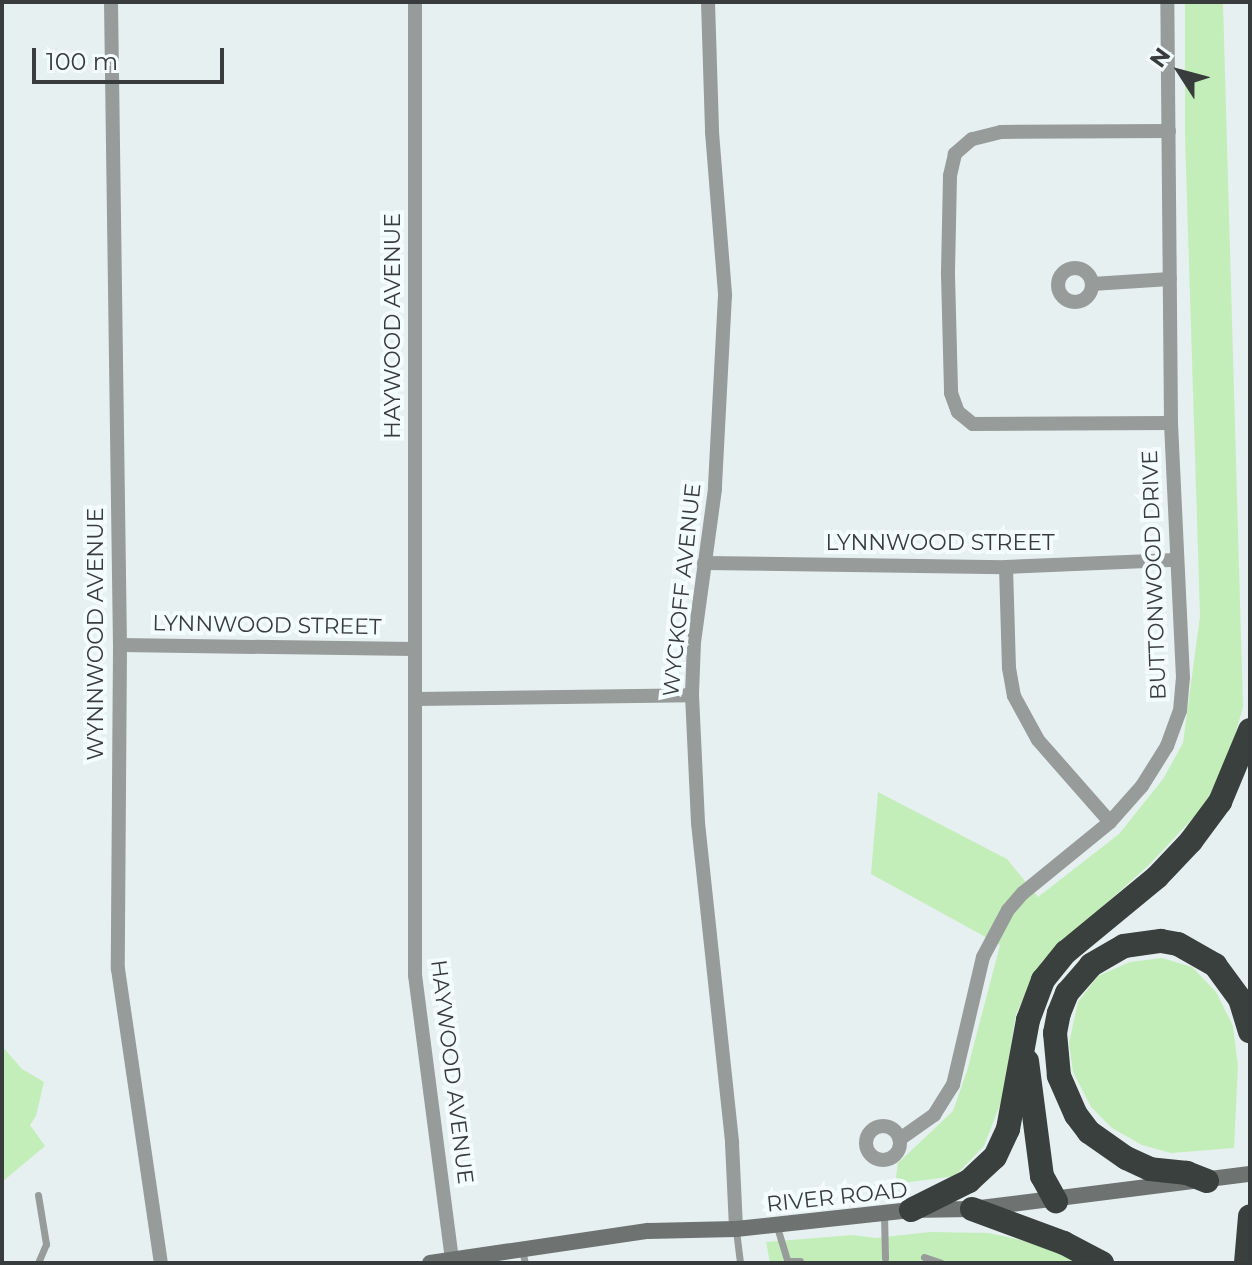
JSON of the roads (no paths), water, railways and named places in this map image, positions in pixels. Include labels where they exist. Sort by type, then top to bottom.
[{"type":"highway","points":[[911,1210],[969,1181],[995,1157],[1008,1129],[1034,998],[1052,966],[1157,877],[1191,841],[1220,802],[1250,730]]},
{"type":"highway","points":[[1218,1179],[1150,1169],[1126,1158],[1089,1132],[1076,1115],[1059,1076],[1055,1033],[1059,1013],[1067,993],[1091,965],[1124,946],[1161,941],[1178,944],[1215,965],[1240,999],[1250,1031]]},
{"type":"highway","points":[[1024,1047],[1042,1176],[1056,1201]]},
{"type":"highway","points":[[972,1209],[1064,1243],[1102,1263]]},
{"type":"highway","points":[[1246,1263],[1250,1216]]},
{"type":"street","name":"WYNNWOOD AVENUE","points":[[111,2],[120,645],[118,969],[161,1263]]},
{"type":"street","name":"HAYWOOD AVENUE","points":[[415,2],[415,975],[452,1259]]},
{"type":"street","name":"WYCKOFF AVENUE","points":[[708,2],[712,132],[725,295],[720,429],[692,695],[698,823],[732,1143],[736,1229]]},
{"type":"street","name":"BUTTONWOOD DRIVE","points":[[900,1139],[934,1115],[953,1085],[983,957],[1008,910],[1023,893],[1110,822],[1142,786],[1167,746],[1180,711],[1183,678],[1171,423],[1167,2]]},
{"type":"street","points":[[1169,131],[1001,132],[972,139],[955,154],[950,176],[948,275],[951,393],[958,412],[973,424],[1171,423]]},
{"type":"street","points":[[1092,284],[1170,279]]},
{"type":"street","name":"LYNNWOOD STREET","points":[[704,563],[1006,567],[1176,560]]},
{"type":"street","points":[[1006,567],[1009,668],[1014,696],[1038,740],[1110,822]]},
{"type":"street","name":"LYNNWOOD STREET","points":[[120,645],[414,649]]},
{"type":"street","points":[[416,699],[692,695]]},
{"type":"street","name":"RIVER ROAD","points":[[430,1263],[452,1259],[524,1257],[648,1231],[736,1229],[911,1210],[972,1209],[1056,1201],[1250,1174]]},
{"type":"lane","points":[[38,1195],[46,1244],[38,1263]]},
{"type":"lane","points":[[884,1214],[885,1258]]},
{"type":"lane","points":[[776,1225],[788,1262],[800,1261]]},
{"type":"lane","points":[[736,1229],[740,1263]]},
{"type":"lane","points":[[924,1257],[941,1263]]}]
